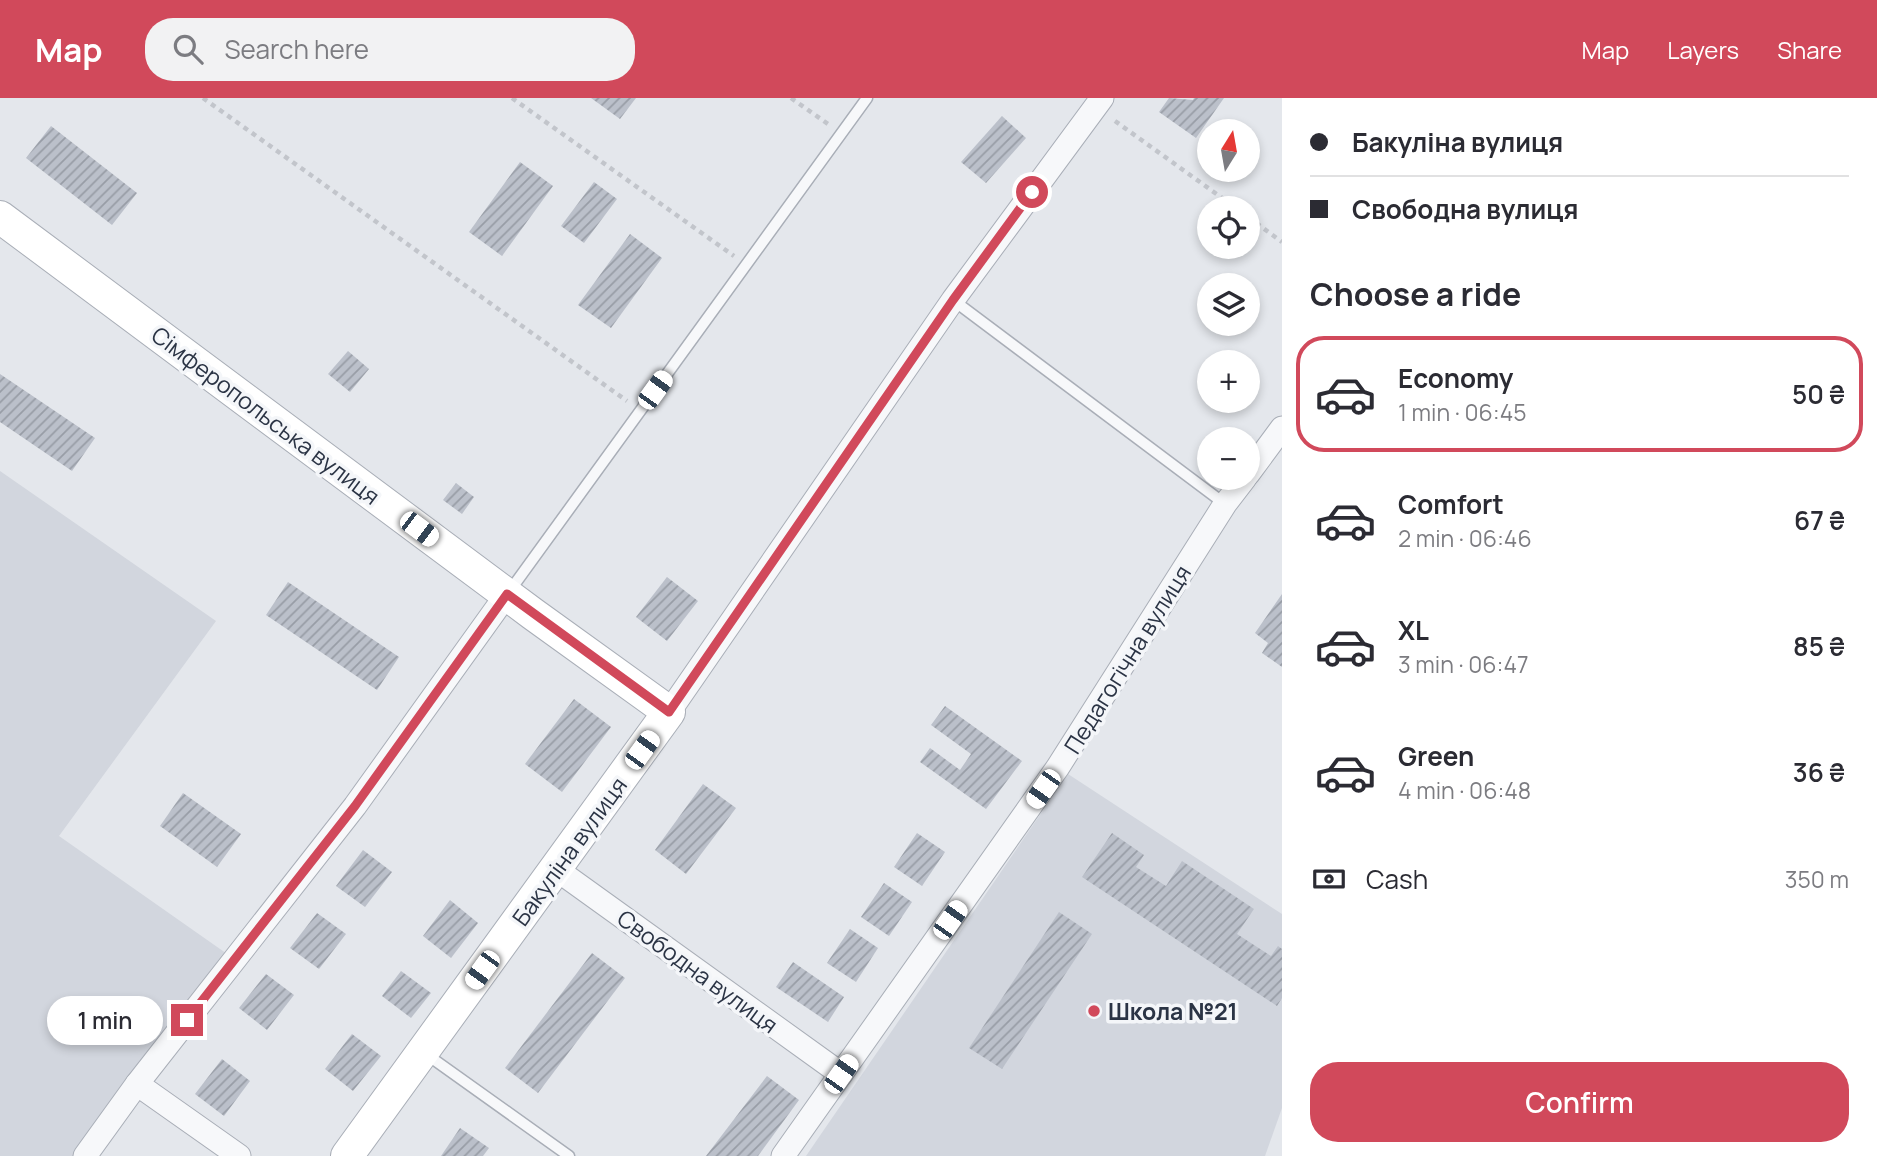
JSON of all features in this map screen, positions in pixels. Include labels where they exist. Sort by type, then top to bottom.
[{"type":"street","name":"Бакуліна вулиця","points":[[347,1156],[669,712],[953,300],[1099,102]]},
{"type":"street","name":"Сімферопольська вулиця","points":[[0,217],[669,712]]},
{"type":"street","name":"Педагогічна вулиця","points":[[1260,457],[1282,428]]},
{"type":"street","name":"Педагогічна вулиця","points":[[783,1156],[1058,767],[1236,490]]},
{"type":"street","points":[[85,1156],[137,1084],[355,806],[507,594]]},
{"type":"street","name":"Свободна вулиця","points":[[556,869],[841,1074]]},
{"type":"street","points":[[137,1084],[239,1156]]},
{"type":"lane","points":[[507,594],[867,98]]},
{"type":"lane","points":[[953,300],[1225,504]]},
{"type":"lane","points":[[423,1052],[569,1156]]},
{"type":"path","points":[[203,98],[640,410]]},
{"type":"path","points":[[512,98],[746,265]]},
{"type":"path","points":[[791,98],[841,133]]},
{"type":"path","points":[[1099,102],[1220,196]]},
{"type":"path","points":[[1260,226],[1282,242]]},
{"type":"shaded area","points":[[0,471],[216,621],[59,836],[230,956],[84,1156],[0,1156]]},
{"type":"shaded area","name":"Школа №21","points":[[1068,774],[1282,914],[1282,1108],[1265,1156],[806,1156]]},
{"type":"building","points":[[591,98],[636,98],[620,119]]},
{"type":"building","points":[[1169,98],[1224,98],[1209,119],[1197,119],[1196,138],[1159,112]]},
{"type":"building","points":[[1002,116],[1026,138],[986,183],[961,162]]},
{"type":"building","points":[[51,126],[137,193],[112,225],[26,158]]},
{"type":"building","points":[[520,162],[553,186],[502,256],[469,232]]},
{"type":"building","points":[[594,182],[617,199],[584,243],[561,226]]},
{"type":"building","points":[[630,234],[662,258],[611,328],[578,305]]},
{"type":"building","points":[[348,351],[369,369],[350,392],[328,374]]},
{"type":"building","points":[[0,374],[95,438],[72,471],[0,422]]},
{"type":"building","points":[[456,483],[474,497],[462,514],[443,500]]},
{"type":"building","points":[[667,577],[698,601],[667,641],[636,617]]},
{"type":"building","points":[[288,582],[399,657],[377,690],[266,615]]},
{"type":"building","points":[[1282,594],[1282,667],[1262,653],[1268,643],[1255,633]]},
{"type":"building","points":[[574,699],[611,727],[562,792],[525,764]]},
{"type":"building","points":[[945,706],[1022,761],[986,809],[920,762],[930,748],[960,770],[971,754],[931,725]]},
{"type":"building","points":[[703,784],[736,808],[686,874],[655,850]]},
{"type":"building","points":[[183,793],[241,834],[217,867],[160,826]]},
{"type":"building","points":[[917,833],[945,852],[922,886],[894,867]]},
{"type":"building","points":[[1112,833],[1144,855],[1136,867],[1166,886],[1182,861],[1254,909],[1237,934],[1271,956],[1278,946],[1282,949],[1282,998],[1277,1006],[1082,877]]},
{"type":"building","points":[[363,850],[392,872],[365,907],[336,886]]},
{"type":"building","points":[[884,883],[912,902],[889,936],[861,917]]},
{"type":"building","points":[[450,900],[478,923],[451,958],[423,936]]},
{"type":"building","points":[[1059,912],[1092,934],[1002,1069],[969,1048]]},
{"type":"building","points":[[317,913],[346,934],[319,969],[290,948]]},
{"type":"building","points":[[850,929],[878,948],[856,982],[827,963]]},
{"type":"building","points":[[592,953],[625,978],[538,1093],[505,1068]]},
{"type":"building","points":[[793,962],[844,997],[828,1022],[776,987]]},
{"type":"building","points":[[401,971],[431,993],[411,1018],[382,996]]},
{"type":"building","points":[[266,974],[294,995],[267,1030],[239,1008]]},
{"type":"building","points":[[352,1034],[381,1056],[353,1091],[325,1069]]},
{"type":"building","points":[[222,1059],[250,1081],[224,1116],[195,1094]]},
{"type":"building","points":[[767,1076],[799,1100],[758,1156],[706,1156]]},
{"type":"building","points":[[460,1128],[489,1148],[483,1156],[441,1156]]},
{"type":"place","name":"Школа №21","points":[[1094,1011]]},
{"type":"route","points":[[187,1020],[355,806],[507,594],[669,712],[953,300],[1032,192]]}]
